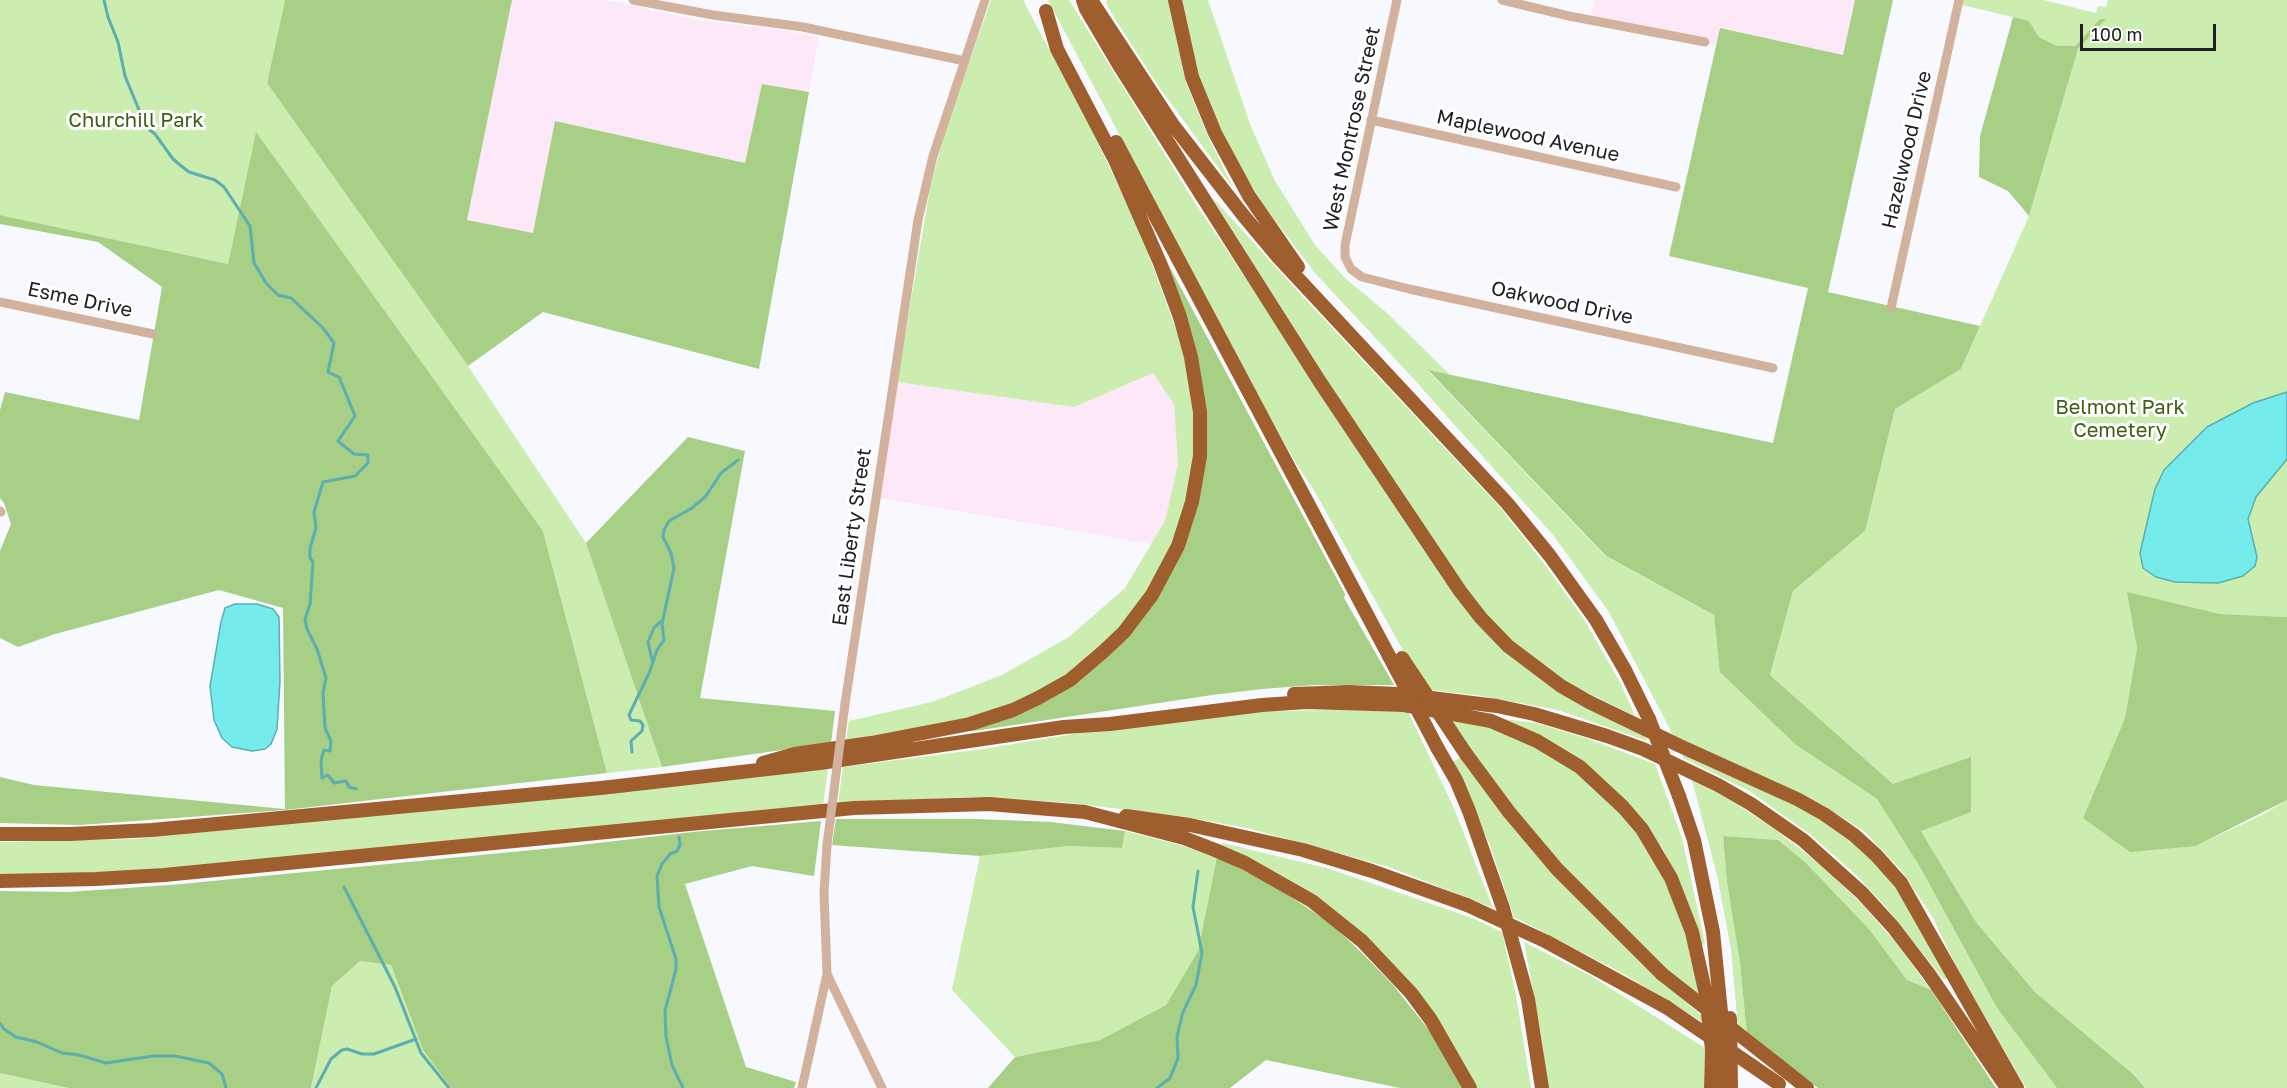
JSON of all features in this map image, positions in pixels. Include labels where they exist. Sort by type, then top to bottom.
[{"type":"highway","points":[[1083,0],[1119,65],[1288,333],[1428,543],[1481,618],[1508,646],[1570,692],[1678,746],[1797,799],[1854,835],[1882,861],[1901,883],[2017,1088]]},
{"type":"highway","points":[[1091,0],[1173,125],[1214,180],[1278,257],[1507,503],[1556,563],[1596,620],[1625,670],[1649,719],[1684,798],[1708,867],[1726,967],[1730,1013],[1731,1088]]},
{"type":"highway","points":[[1175,0],[1183,45],[1202,105],[1249,196],[1294,263],[1393,368],[1405,394]]},
{"type":"highway","points":[[1043,6],[1321,527],[1396,657],[1438,749],[1456,780],[1503,908],[1518,958],[1528,999],[1542,1088]]},
{"type":"highway","points":[[725,774],[795,754],[871,744],[970,724],[1013,710],[1038,698],[1070,680],[1124,632],[1152,595],[1178,546],[1194,492],[1200,456],[1200,412],[1191,357],[1180,317],[1160,263],[1115,160],[1057,49],[1043,6]]},
{"type":"highway","points":[[1396,657],[1509,812],[1557,868],[1662,974],[1807,1088]]},
{"type":"highway","points":[[1064,727],[1107,716],[1248,699],[1349,692],[1442,698],[1497,706],[1571,724],[1643,749],[1697,774],[1751,804],[1777,821],[1828,861],[1893,927],[1929,974],[2007,1088]]},
{"type":"highway","points":[[0,834],[70,834],[152,830],[725,774],[820,763],[1064,727],[1110,724],[1262,705],[1306,702],[1404,705],[1491,721],[1556,751],[1580,767],[1623,807],[1642,830],[1671,878],[1692,932],[1706,995],[1712,1050],[1711,1088]]},
{"type":"highway","points":[[1684,798],[1713,932],[1721,1012],[1720,1088]]},
{"type":"highway","points":[[0,881],[164,875],[854,808],[989,804],[1085,812],[1190,825],[1292,848],[1372,871],[1467,904],[1547,942],[1666,1007],[1727,1047],[1778,1087]]},
{"type":"highway","points":[[1085,812],[1184,838],[1215,850],[1245,863],[1312,901],[1362,941],[1411,993],[1436,1028],[1470,1088]]},
{"type":"street","points":[[633,0],[713,15],[803,27],[965,61]]},
{"type":"street","name":"East Liberty Street","points":[[802,1088],[827,974],[825,893],[827,845],[845,704],[918,220],[933,156],[985,0]]},
{"type":"street","name":"West Montrose Street","points":[[1348,265],[1345,257],[1345,244],[1397,0]]},
{"type":"street","points":[[1502,0],[1569,16],[1705,42]]},
{"type":"street","name":"Hazelwood Drive","points":[[1891,308],[1959,0]]},
{"type":"street","name":"Maplewood Avenue","points":[[1371,120],[1676,187]]},
{"type":"street","name":"Oakwood Drive","points":[[1348,265],[1362,278],[1773,368]]},
{"type":"street","name":"Esme Drive","points":[[0,302],[153,334]]},
{"type":"street","points":[[827,974],[882,1088]]},
{"type":"shaded area","points":[[512,0],[607,0],[702,21],[777,29],[819,37],[809,92],[762,84],[745,163],[556,121],[533,233],[467,220]]},
{"type":"shaded area","points":[[1595,0],[1855,0],[1843,55],[1720,28],[1716,45],[1590,20]]},
{"type":"shaded area","points":[[1153,373],[1174,404],[1178,464],[1165,521],[1152,544],[879,498],[897,382],[1074,407]]},
{"type":"green space","name":"Churchill Park","points":[[0,0],[285,0],[267,83],[468,366],[586,543],[662,767],[607,773],[543,531],[256,133],[228,264],[0,215]]},
{"type":"green space","points":[[285,0],[512,0],[467,220],[533,233],[555,121],[745,163],[762,84],[809,92],[759,369],[543,312],[468,366],[267,83]]},
{"type":"green space","points":[[991,0],[1023,0],[1097,141],[1140,232],[1188,361],[1195,407],[1195,454],[1189,490],[1171,549],[1146,595],[1112,636],[1068,673],[1033,695],[994,711],[955,722],[846,740],[849,721],[932,702],[1002,675],[1069,637],[1125,588],[1165,521],[1178,464],[1174,404],[1153,373],[1074,407],[897,382],[930,189],[945,131]]},
{"type":"green space","points":[[1048,0],[1069,0],[1195,203],[1480,626],[1643,733],[1647,741],[1558,710],[1476,695],[1429,690],[1405,654],[1315,492],[1261,402]]},
{"type":"green space","points":[[1107,0],[1169,0],[1186,83],[1209,139],[1234,189],[1159,87],[1115,19],[1106,3]]},
{"type":"green space","points":[[1182,0],[1208,0],[1250,124],[1275,181],[1315,245],[1346,279],[1387,313],[1450,375],[1428,371],[1605,556],[1714,615],[1721,672],[1796,745],[1877,799],[1920,867],[1997,1008],[2057,1088],[2026,1088],[1957,968],[1932,916],[1900,869],[1865,832],[1823,805],[1673,735],[1609,612],[1553,535],[1411,376],[1315,273],[1264,206],[1230,150],[1202,89],[1192,53]]},
{"type":"green space","points":[[1855,0],[1893,0],[1828,292],[1980,326],[1961,369],[1895,409],[1865,531],[1793,591],[1770,675],[1893,784],[1971,757],[1971,812],[1921,831],[1976,922],[2035,992],[2134,1075],[2145,1088],[2057,1088],[1997,1008],[1920,867],[1877,799],[1796,745],[1720,672],[1714,615],[1606,556],[1428,370],[1773,443],[1808,288],[1669,256],[1720,28],[1843,55]]},
{"type":"green space","name":"Belmont Park Cemetery","points":[[1959,0],[2044,0],[2096,13],[2098,6],[2106,7],[2108,0],[2287,0],[2287,617],[2220,614],[2128,593],[2137,648],[2125,718],[2083,818],[2196,846],[2264,814],[2287,800],[2287,1088],[2145,1088],[2134,1075],[2035,992],[1976,922],[1893,784],[1770,675],[1793,591],[1865,531],[1895,409],[1961,369],[2029,216],[2078,49],[2105,20],[2100,19],[2075,46],[2057,46],[2039,37],[2029,21],[1958,4]]},
{"type":"green space","points":[[2013,17],[2029,21],[2039,37],[2057,46],[2075,46],[2100,19],[2106,19],[2078,49],[2029,216],[2008,191],[1979,177],[1980,136]]},
{"type":"green space","points":[[256,132],[543,531],[607,773],[285,810],[80,825],[0,823],[0,777],[34,785],[285,809],[283,608],[219,590],[55,634],[18,647],[0,638],[0,551],[11,524],[0,498],[0,410],[5,392],[139,420],[162,287],[98,242],[0,224],[0,215],[228,264]]},
{"type":"green space","points":[[1211,196],[1499,506],[1585,621],[1621,684],[1635,716],[1566,682],[1515,645],[1475,602],[1351,418]]},
{"type":"green space","points":[[1167,262],[1345,594],[1344,598],[1394,685],[1314,685],[1262,689],[974,731],[974,729],[1048,699],[1162,588],[1206,437],[1164,263]]},
{"type":"green space","points":[[688,437],[745,451],[700,698],[835,711],[831,743],[662,767],[586,543]]},
{"type":"green space","points":[[2127,592],[2220,614],[2287,617],[2287,800],[2196,846],[2130,852],[2083,818],[2125,718],[2137,648]]},
{"type":"green space","points":[[1272,711],[1408,712],[1453,806],[1493,908],[1389,867],[1247,828],[1180,816],[1061,802],[969,797],[838,803],[843,767],[983,749],[1109,728],[1195,718]]},
{"type":"green space","points":[[1447,717],[1488,727],[1537,745],[1574,768],[1604,793],[1645,840],[1677,904],[1694,964],[1700,998],[1648,953],[1547,849],[1497,787]]},
{"type":"green space","points":[[1503,719],[1536,723],[1586,738],[1655,764],[1682,838],[1705,944],[1701,945],[1682,889],[1663,849],[1626,801],[1536,735]]},
{"type":"green space","points":[[1681,751],[1814,813],[1866,852],[1895,883],[1949,976],[1944,980],[1886,907],[1854,873],[1811,835],[1751,792],[1683,758]]},
{"type":"green space","points":[[1462,757],[1561,882],[1642,964],[1702,1016],[1703,1022],[1620,972],[1514,917],[1490,845],[1451,763]]},
{"type":"green space","points":[[828,769],[823,806],[168,868],[83,874],[0,874],[0,842],[134,839]]},
{"type":"green space","points":[[1692,780],[1727,798],[1777,831],[1822,866],[1863,905],[1896,943],[1931,990],[1907,980],[1869,929],[1805,862],[1778,840],[1723,836],[1747,1035],[1738,1027],[1731,949],[1717,875]]},
{"type":"green space","points":[[836,819],[976,819],[1051,822],[1125,831],[1122,848],[1068,846],[980,856],[832,845]]},
{"type":"green space","points":[[821,821],[814,876],[752,866],[685,884],[746,1067],[796,1082],[794,1088],[451,1088],[423,1050],[391,965],[360,961],[332,986],[311,1088],[68,1088],[0,1073],[0,891],[68,892],[171,885]]},
{"type":"green space","points":[[1125,831],[1217,857],[1198,951],[1166,1005],[1100,1040],[1015,1057],[952,990],[980,856],[1068,846],[1122,848]]},
{"type":"green space","points":[[1723,836],[1778,840],[1805,862],[1869,929],[1907,980],[1931,990],[1996,1088],[1818,1088],[1747,1035]]},
{"type":"green space","points":[[1223,843],[1330,869],[1472,918],[1502,932],[1516,995],[1531,1088],[1475,1088],[1363,937],[1221,847]]},
{"type":"green space","points":[[1217,857],[1273,885],[1330,923],[1361,952],[1393,985],[1428,1029],[1463,1088],[1400,1088],[1266,1060],[1230,1088],[988,1088],[1015,1057],[1100,1040],[1166,1005],[1198,951]]},
{"type":"green space","points":[[1524,942],[1591,976],[1705,1048],[1704,1088],[1548,1088],[1542,1039]]},
{"type":"green space","points":[[360,961],[391,965],[423,1050],[451,1088],[311,1088],[332,986]]},
{"type":"green space","points":[[0,1073],[67,1088],[0,1088]]},
{"type":"water","points":[[2287,392],[2287,459],[2256,497],[2248,519],[2257,557],[2255,566],[2243,576],[2218,583],[2175,582],[2156,577],[2143,568],[2140,553],[2155,489],[2164,470],[2207,427],[2253,403]]},
{"type":"water","points":[[235,604],[257,604],[273,609],[279,617],[280,681],[277,729],[271,744],[265,749],[252,751],[232,747],[222,738],[214,720],[210,686],[221,622],[225,608]]},
{"type":"waterway","points":[[104,0],[118,42],[125,76],[146,127],[155,134],[173,159],[189,172],[215,180],[224,187],[250,226],[254,263],[266,283],[278,295],[291,298],[323,328],[334,343],[328,372],[339,377],[355,416],[338,441],[354,454],[368,455],[368,463],[355,476],[323,482],[314,512],[316,528],[310,548],[310,558],[313,562],[310,604],[305,619],[326,678],[323,692],[325,728],[331,741],[330,751],[324,750],[321,760],[322,778],[328,775],[334,783],[346,781],[349,787],[356,789]]},
{"type":"waterway","points":[[632,752],[631,741],[642,731],[643,725],[640,721],[631,720],[629,715],[650,671],[657,650],[664,640],[662,624],[674,568],[671,553],[663,537],[664,530],[669,521],[692,508],[706,496],[721,473],[738,460]]},
{"type":"waterway","points":[[652,660],[648,642],[654,628],[661,621]]},
{"type":"waterway","points":[[679,837],[680,845],[677,851],[670,854],[662,864],[657,876],[659,907],[676,959],[676,969],[665,1011],[666,1037],[672,1065],[683,1088]]},
{"type":"waterway","points":[[1157,1088],[1170,1078],[1178,1058],[1177,1036],[1183,1012],[1196,985],[1202,953],[1193,907],[1198,871]]},
{"type":"waterway","points":[[344,887],[395,987],[421,1053],[449,1088]]},
{"type":"waterway","points":[[0,1023],[4,1029],[16,1037],[37,1042],[62,1053],[79,1055],[106,1063],[153,1056],[175,1056],[209,1063],[222,1074],[226,1088]]},
{"type":"waterway","points":[[316,1088],[331,1059],[342,1050],[374,1054],[416,1039]]}]
